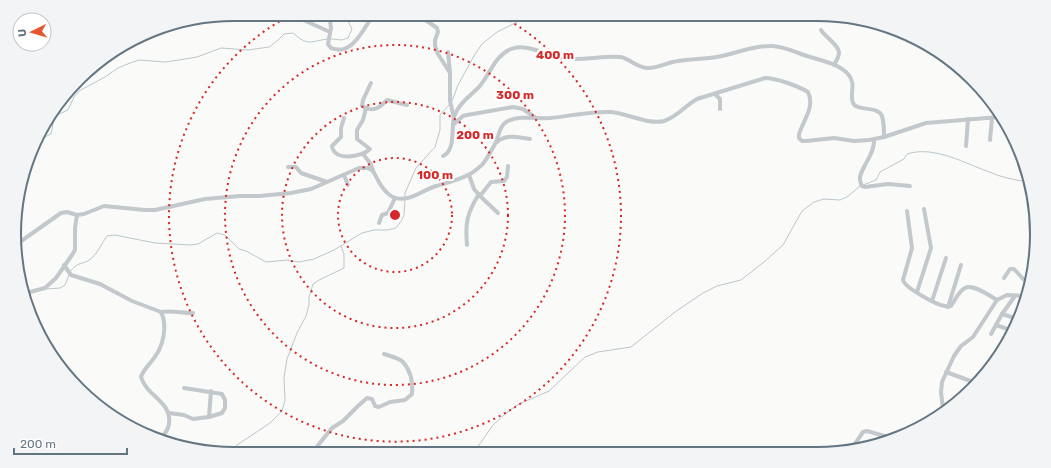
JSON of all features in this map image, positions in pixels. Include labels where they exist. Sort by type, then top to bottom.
[{"type":"street","points":[[306,21],[330,32]]},
{"type":"street","points":[[330,21],[328,39],[329,46],[334,50],[349,46],[361,34],[369,21]]},
{"type":"street","points":[[427,21],[437,28],[438,32],[435,40],[436,51],[450,73]]},
{"type":"street","points":[[821,30],[825,36],[834,43],[838,50],[839,53],[834,65]]},
{"type":"street","points":[[444,156],[448,153],[451,147],[454,130],[454,118],[460,107],[480,86],[487,73],[502,54],[514,48],[520,47],[570,60],[610,56],[623,58],[647,68],[656,68],[676,61],[718,57],[770,46],[787,50],[834,65],[844,71],[851,79],[853,84],[853,103],[855,106],[875,110],[881,114],[884,137]]},
{"type":"street","points":[[448,52],[450,101],[454,118]]},
{"type":"street","points":[[363,154],[370,163],[380,184],[388,193],[395,198],[408,198],[474,172],[482,164],[495,144],[501,128],[509,120],[612,112],[650,121],[664,121],[674,116],[688,104],[697,99],[765,78],[774,79],[808,92],[811,104],[799,134],[799,138],[802,141],[840,138],[854,141],[874,140],[926,123],[992,118],[990,140]]},
{"type":"street","points":[[371,83],[363,100],[362,106],[371,110],[377,109],[388,100],[407,105]]},
{"type":"street","points":[[715,94],[720,99],[720,109]]},
{"type":"street","points":[[453,125],[463,116],[513,107],[523,109],[537,118]]},
{"type":"street","points":[[344,118],[341,128],[341,137],[332,146],[333,150],[336,154],[343,156],[363,154],[370,148],[358,140],[357,132],[363,120],[366,108]]},
{"type":"street","points":[[966,146],[968,119]]},
{"type":"street","points":[[495,144],[502,138],[506,137],[518,136],[530,139]]},
{"type":"street","points":[[874,140],[869,161],[860,174],[859,179],[862,186],[865,187],[888,184],[910,186]]},
{"type":"street","points":[[467,245],[466,224],[472,205],[491,182],[504,181],[507,177],[508,166]]},
{"type":"street","points":[[288,167],[296,168],[301,173],[328,182]]},
{"type":"street","points":[[21,241],[61,213],[67,212],[77,214],[90,212],[104,206],[155,210],[205,199],[290,193],[311,189],[344,176],[359,168],[368,168],[373,171]]},
{"type":"street","points":[[469,175],[474,189],[498,213]]},
{"type":"street","points":[[344,176],[348,185]]},
{"type":"street","points":[[379,223],[382,215],[388,214],[395,198]]},
{"type":"street","points":[[917,292],[931,248],[924,209]]},
{"type":"street","points":[[907,211],[912,248],[903,282],[932,301],[944,306],[951,306],[963,289],[968,286],[997,300]]},
{"type":"street","points":[[29,292],[45,288],[56,278],[75,250],[75,228],[77,214]]},
{"type":"street","points":[[932,301],[946,258]]},
{"type":"street","points":[[64,265],[69,273],[100,284],[132,301],[161,312],[192,312]]},
{"type":"street","points":[[948,306],[961,265]]},
{"type":"street","points":[[1004,278],[1010,270],[1014,269],[1025,281]]},
{"type":"street","points":[[942,406],[941,388],[946,372],[957,351],[965,342],[973,337],[997,300],[1003,296],[1021,296]]},
{"type":"street","points":[[991,334],[1002,314],[1015,296]]},
{"type":"street","points":[[161,312],[164,319],[162,345],[141,377],[146,386],[165,406],[169,413],[167,430],[164,435]]},
{"type":"street","points":[[1002,314],[1013,319]]},
{"type":"street","points":[[996,325],[1007,329]]},
{"type":"street","points":[[317,447],[332,428],[344,421],[367,398],[372,399],[375,406],[379,407],[390,402],[405,400],[412,394],[411,376],[402,362],[384,354]]},
{"type":"street","points":[[946,372],[971,381]]},
{"type":"street","points":[[169,413],[184,415],[193,419],[209,417],[222,413],[225,408],[225,400],[222,394],[211,391],[184,388]]},
{"type":"street","points":[[209,417],[211,391]]},
{"type":"street","points":[[855,444],[863,432],[867,430],[885,436]]},
{"type":"waterway","points":[[331,39],[342,40],[348,38],[352,29],[349,21]]},
{"type":"waterway","points":[[452,101],[458,85],[482,44],[497,32],[519,21]]},
{"type":"waterway","points":[[57,116],[68,110],[74,97],[79,91],[118,68],[139,60],[165,62],[197,57],[221,48],[248,50],[269,47],[284,34],[293,33],[302,40],[309,42],[327,39]]},
{"type":"waterway","points":[[405,196],[416,168],[435,147],[440,130],[440,115],[449,105]]},
{"type":"waterway","points":[[44,137],[51,134],[54,122]]},
{"type":"waterway","points":[[863,185],[876,180],[880,172],[904,159],[907,154],[917,152],[939,154],[1003,177],[1022,181],[1023,179]]},
{"type":"waterway","points":[[478,447],[493,425],[504,415],[517,405],[549,391],[585,357],[598,352],[631,347],[675,312],[703,293],[717,286],[741,280],[783,245],[802,211],[814,202],[824,199],[840,200],[847,197],[860,186]]},
{"type":"waterway","points":[[70,272],[75,266],[92,258],[107,236],[115,235],[155,243],[190,245],[198,244],[217,233],[225,235],[239,249],[246,251],[266,262],[288,260],[299,262],[314,259],[334,250],[362,233],[374,230],[396,228],[404,215],[405,199]]},
{"type":"waterway","points":[[236,447],[270,423],[282,411],[285,400],[284,377],[287,359],[297,333],[306,316],[313,284],[344,268],[344,254],[341,246]]},
{"type":"waterway","points":[[46,289],[60,288],[65,285],[69,275]]}]
